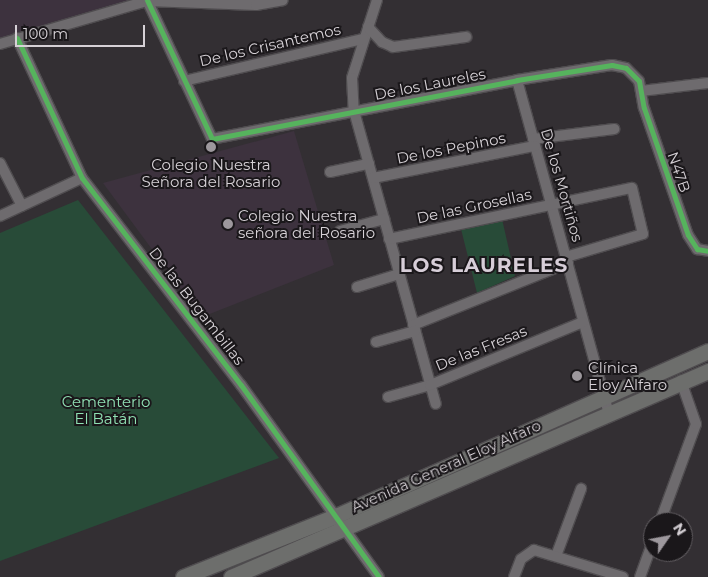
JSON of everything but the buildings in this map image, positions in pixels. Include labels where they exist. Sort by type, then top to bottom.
[{"type":"main road","name":"Avenida General Eloy Alfaro","points":[[231,577],[342,521],[603,396],[708,351]]},
{"type":"main road","name":"Avenida General Eloy Alfaro","points":[[183,577],[342,521],[708,371]]},
{"type":"street","points":[[0,44],[147,0],[256,5],[283,0]]},
{"type":"street","points":[[147,0],[184,80]]},
{"type":"street","points":[[377,0],[352,78],[354,111],[436,404]]},
{"type":"street","points":[[368,26],[382,42],[392,47],[466,37]]},
{"type":"street","name":"De las Bugambillas","points":[[17,38],[82,178],[342,521],[379,577]]},
{"type":"street","name":"De los Crisantemos","points":[[184,80],[363,39]]},
{"type":"street","name":"De los Laureles","points":[[184,80],[212,139],[517,80],[616,65],[634,74],[641,91]]},
{"type":"street","name":"De los Mortiños","points":[[517,80],[609,413]]},
{"type":"street","points":[[641,91],[708,83]]},
{"type":"street","name":"N47B","points":[[641,91],[644,108],[688,235],[696,249],[708,251]]},
{"type":"street","name":"De los Pepinos","points":[[373,178],[534,143],[614,128]]},
{"type":"street","points":[[0,164],[22,206]]},
{"type":"street","points":[[330,172],[369,164]]},
{"type":"street","points":[[0,216],[82,178]]},
{"type":"street","name":"De las Grosellas","points":[[389,239],[632,188],[644,230],[640,235],[567,260]]},
{"type":"street","points":[[340,231],[384,219]]},
{"type":"street","points":[[376,342],[414,328],[567,260]]},
{"type":"street","points":[[357,287],[399,274]]},
{"type":"street","name":"De las Fresas","points":[[388,396],[430,385],[584,322]]},
{"type":"street","points":[[664,512],[696,424],[681,381]]},
{"type":"street","points":[[556,556],[581,489]]},
{"type":"street","points":[[514,577],[521,559],[529,550],[556,556],[623,577]]},
{"type":"street","points":[[640,577],[646,562]]},
{"type":"shaded area","points":[[0,0],[136,0],[0,38]]},
{"type":"shaded area","name":"Colegio Nuestra señora del Rosario","points":[[294,131],[334,265],[202,317],[103,183]]},
{"type":"green space","name":"Cementerio El Batán","points":[[78,200],[279,458],[0,561],[0,233]]},
{"type":"green space","points":[[502,219],[515,276],[477,293],[461,229]]},
{"type":"cycle path","points":[[147,0],[212,139],[517,80],[612,65],[626,68],[639,81],[644,108],[688,235],[697,249],[708,251]]},
{"type":"cycle path","points":[[17,38],[82,178],[241,385],[379,577]]},
{"type":"place","name":"Colegio Nuestra Señora del Rosario","points":[[211,147]]},
{"type":"place","name":"Colegio Nuestra señora del Rosario","points":[[228,224]]},
{"type":"place","name":"Clínica Eloy Alfaro","points":[[577,376]]},
{"type":"district","name":"LOS LAURELES","points":[[484,265]]}]
